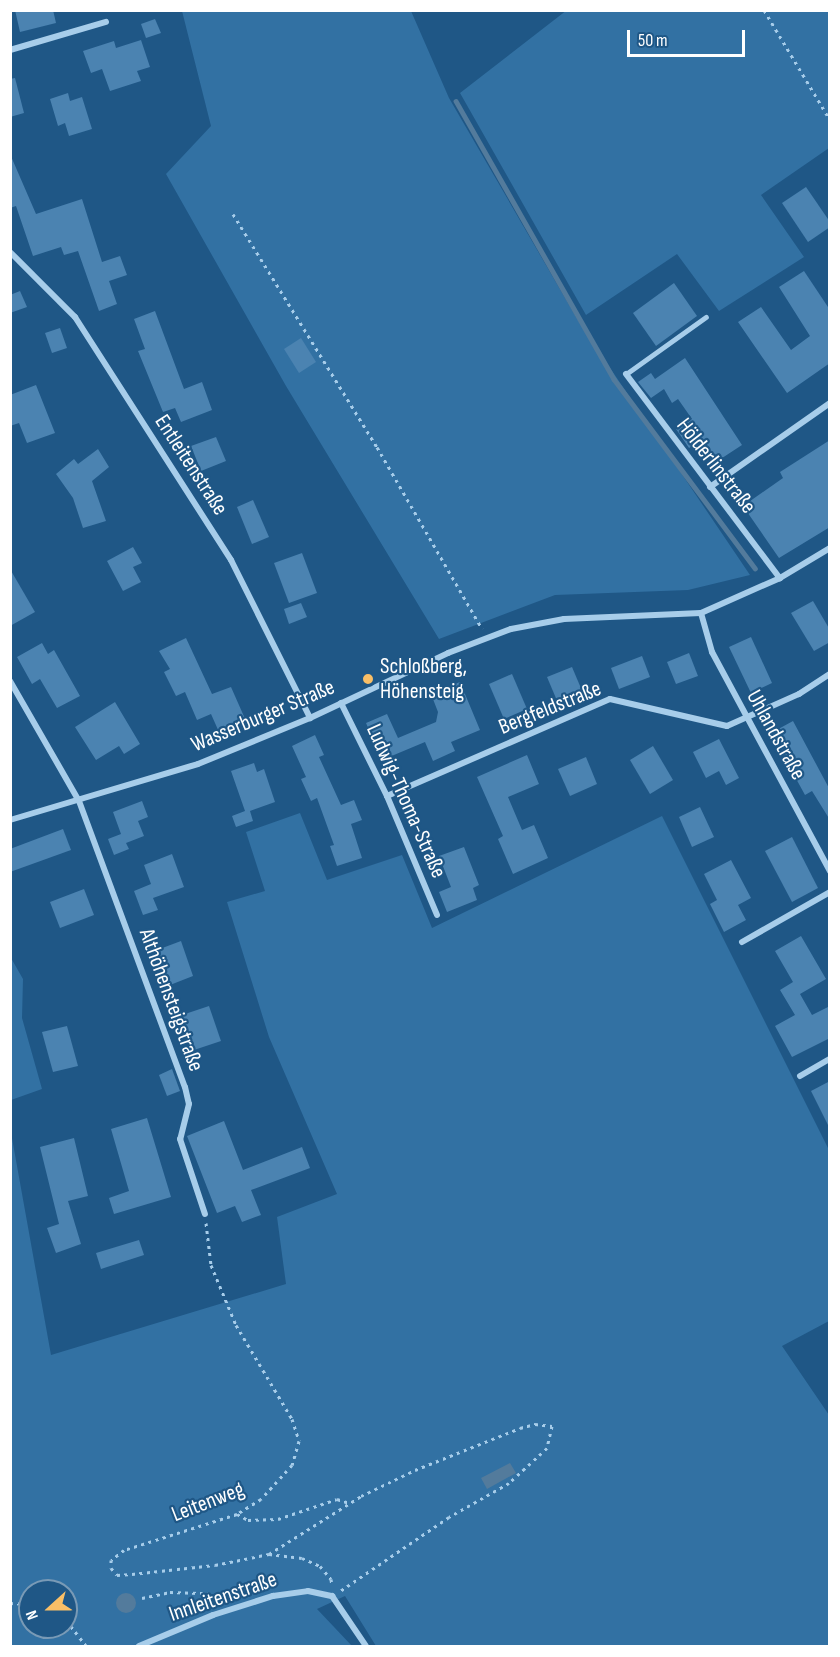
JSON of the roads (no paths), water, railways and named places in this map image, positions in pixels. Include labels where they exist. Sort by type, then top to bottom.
[{"type":"street","points":[[10,50],[106,22]]},
{"type":"street","name":"Entleitenstraße","points":[[10,252],[75,317],[231,560],[310,718]]},
{"type":"street","name":"Hölderlinstraße","points":[[626,375],[780,578]]},
{"type":"street","points":[[710,487],[830,402]]},
{"type":"street","name":"Wasserburger Straße","points":[[10,820],[198,764],[310,718],[487,638],[512,629],[564,619],[701,613],[780,578],[830,548]]},
{"type":"street","name":"Uhlandstraße","points":[[701,613],[712,652],[830,871]]},
{"type":"street","name":"Bergfeldstraße","points":[[387,796],[610,699],[727,726],[747,719],[830,674]]},
{"type":"street","name":"Althöhensteigstraße","points":[[10,681],[79,801],[184,1087],[189,1104],[180,1139],[205,1214]]},
{"type":"street","name":"Ludwig-Thoma-Straße","points":[[341,703],[387,796],[437,915]]},
{"type":"street","points":[[742,942],[830,892]]},
{"type":"street","points":[[800,1076],[830,1059]]},
{"type":"street","name":"Innleitenstraße","points":[[139,1647],[246,1605],[308,1591],[332,1596],[366,1647]]},
{"type":"lane","points":[[626,375],[706,317]]},
{"type":"waterway","points":[[456,101],[614,379],[755,568]]},
{"type":"place","name":"Schloßberg, Höhensteig","points":[[368,679]]}]
